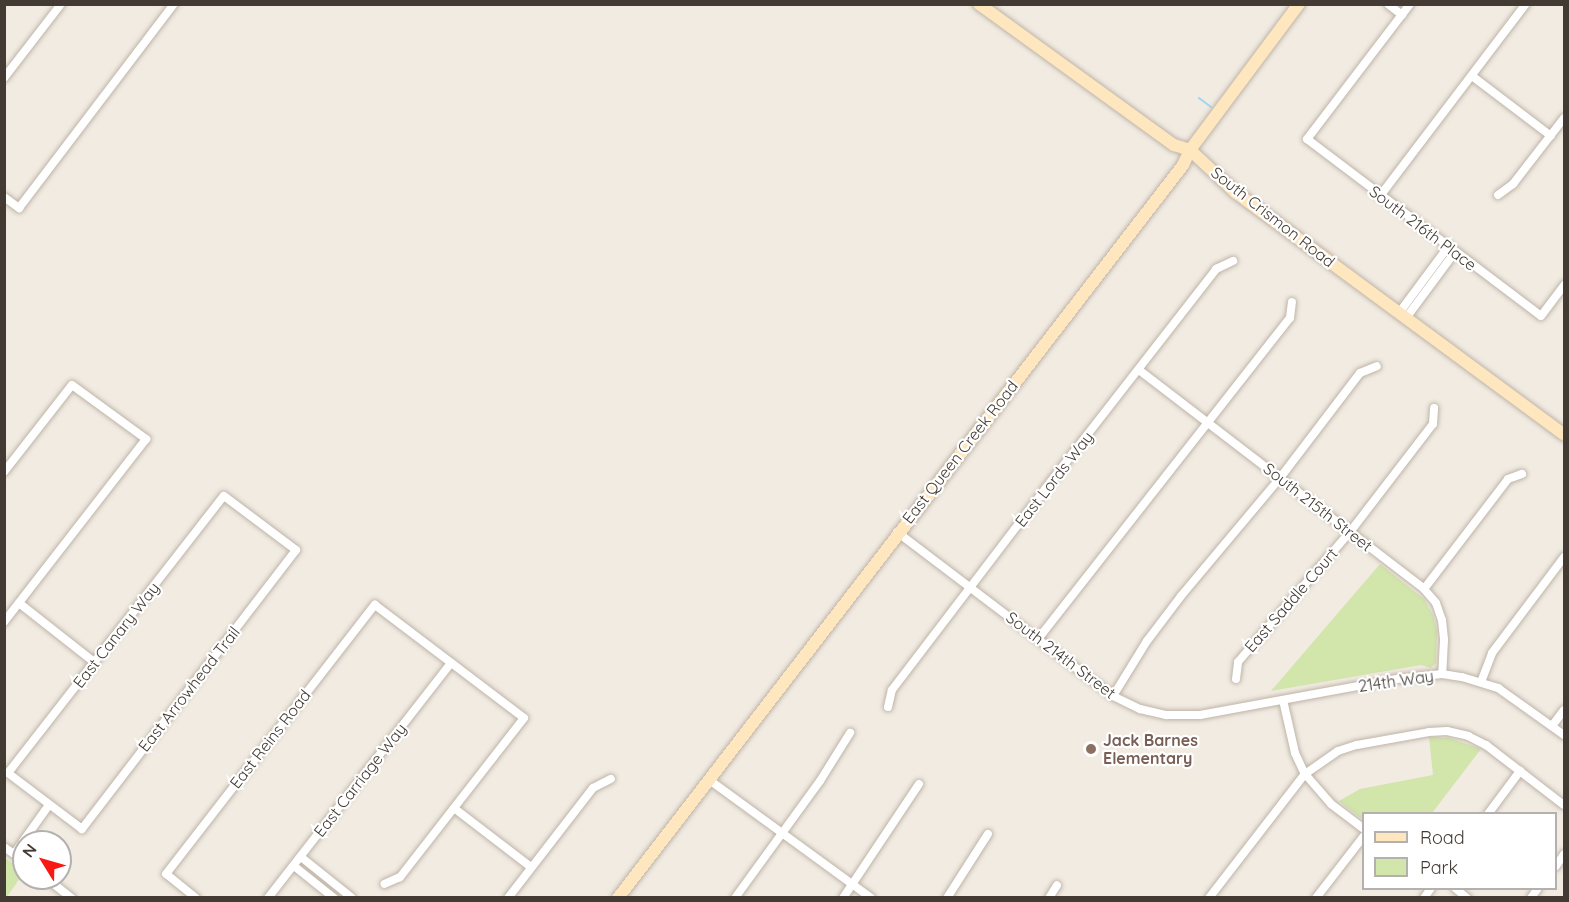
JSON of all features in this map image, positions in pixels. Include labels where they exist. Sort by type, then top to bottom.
[{"type":"main road","name":"South Crismon Road","points":[[979,4],[1174,145],[1190,150],[1235,192],[1564,435]]},
{"type":"main road","name":"East Queen Creek Road","points":[[618,897],[897,532],[1176,174],[1190,150],[1299,4]]},
{"type":"street","points":[[4,78],[61,4]]},
{"type":"street","points":[[4,197],[19,208],[174,4]]},
{"type":"street","points":[[1388,4],[1402,15],[1408,5]]},
{"type":"street","points":[[1380,196],[1526,4]]},
{"type":"street","name":"South 216th Place","points":[[1402,15],[1307,139],[1541,316],[1564,285]]},
{"type":"street","points":[[1472,76],[1551,136]]},
{"type":"street","points":[[1498,195],[1513,184],[1564,118]]},
{"type":"street","points":[[1403,316],[1451,250]]},
{"type":"street","name":"East Lords Way","points":[[888,707],[892,690],[1216,269],[1233,261]]},
{"type":"street","points":[[1038,639],[1112,543],[1210,424],[1290,318],[1292,302]]},
{"type":"street","points":[[1113,696],[1147,641],[1181,596],[1280,478],[1360,373],[1377,366]]},
{"type":"street","name":"South 215th Street","points":[[1138,370],[1424,589],[1436,603],[1442,620],[1444,640],[1442,674]]},
{"type":"street","points":[[4,472],[72,385],[146,440],[4,622]]},
{"type":"street","name":"East Saddle Court","points":[[1236,679],[1238,662],[1350,532],[1433,424],[1434,408]]},
{"type":"street","points":[[1424,589],[1508,479],[1522,474]]},
{"type":"street","name":"East Canary Way","points":[[49,805],[8,773],[224,496],[296,550]]},
{"type":"street","name":"South 214th Street","points":[[897,532],[1113,696],[1140,709],[1166,715],[1200,715],[1283,700]]},
{"type":"street","name":"East Arrowhead Trail","points":[[49,805],[82,829],[296,550]]},
{"type":"street","points":[[1481,682],[1492,653],[1564,557]]},
{"type":"street","points":[[19,603],[94,662]]},
{"type":"street","name":"East Reins Road","points":[[196,897],[166,874],[375,605],[451,663]]},
{"type":"street","points":[[384,884],[400,877],[524,718],[451,663]]},
{"type":"street","name":"East Carriage Way","points":[[268,897],[451,663]]},
{"type":"street","name":"214th Way","points":[[1283,700],[1397,679],[1442,674],[1481,682],[1515,697],[1564,735]]},
{"type":"street","points":[[1283,700],[1295,753],[1305,774],[1331,804],[1362,827]]},
{"type":"street","points":[[1552,726],[1564,710]]},
{"type":"street","points":[[1209,897],[1305,774],[1338,752],[1357,745],[1447,731],[1468,736],[1486,745],[1564,805]]},
{"type":"street","points":[[735,897],[782,834],[850,733]]},
{"type":"street","points":[[1489,812],[1520,771]]},
{"type":"street","points":[[508,897],[593,788],[611,779]]},
{"type":"street","points":[[708,779],[871,897]]},
{"type":"street","points":[[843,897],[919,784]]},
{"type":"street","points":[[31,830],[49,805]]},
{"type":"street","points":[[454,808],[531,867]]},
{"type":"street","points":[[947,897],[988,834]]},
{"type":"street","points":[[1316,897],[1362,839]]},
{"type":"street","points":[[301,857],[352,897]]},
{"type":"street","points":[[294,866],[334,897]]},
{"type":"street","points":[[1049,897],[1057,885]]},
{"type":"green space","points":[[1380,564],[1424,599],[1433,615],[1437,631],[1436,663],[1431,668],[1421,665],[1271,691]]},
{"type":"green space","points":[[1429,737],[1450,738],[1481,749],[1433,812],[1362,812],[1362,819],[1339,801],[1360,789],[1433,775]]},
{"type":"green space","points":[[5,858],[12,863],[12,890],[5,897]]},
{"type":"waterway","points":[[1199,98],[1211,107]]},
{"type":"place","name":"Jack Barnes Elementary","points":[[1091,749]]}]
